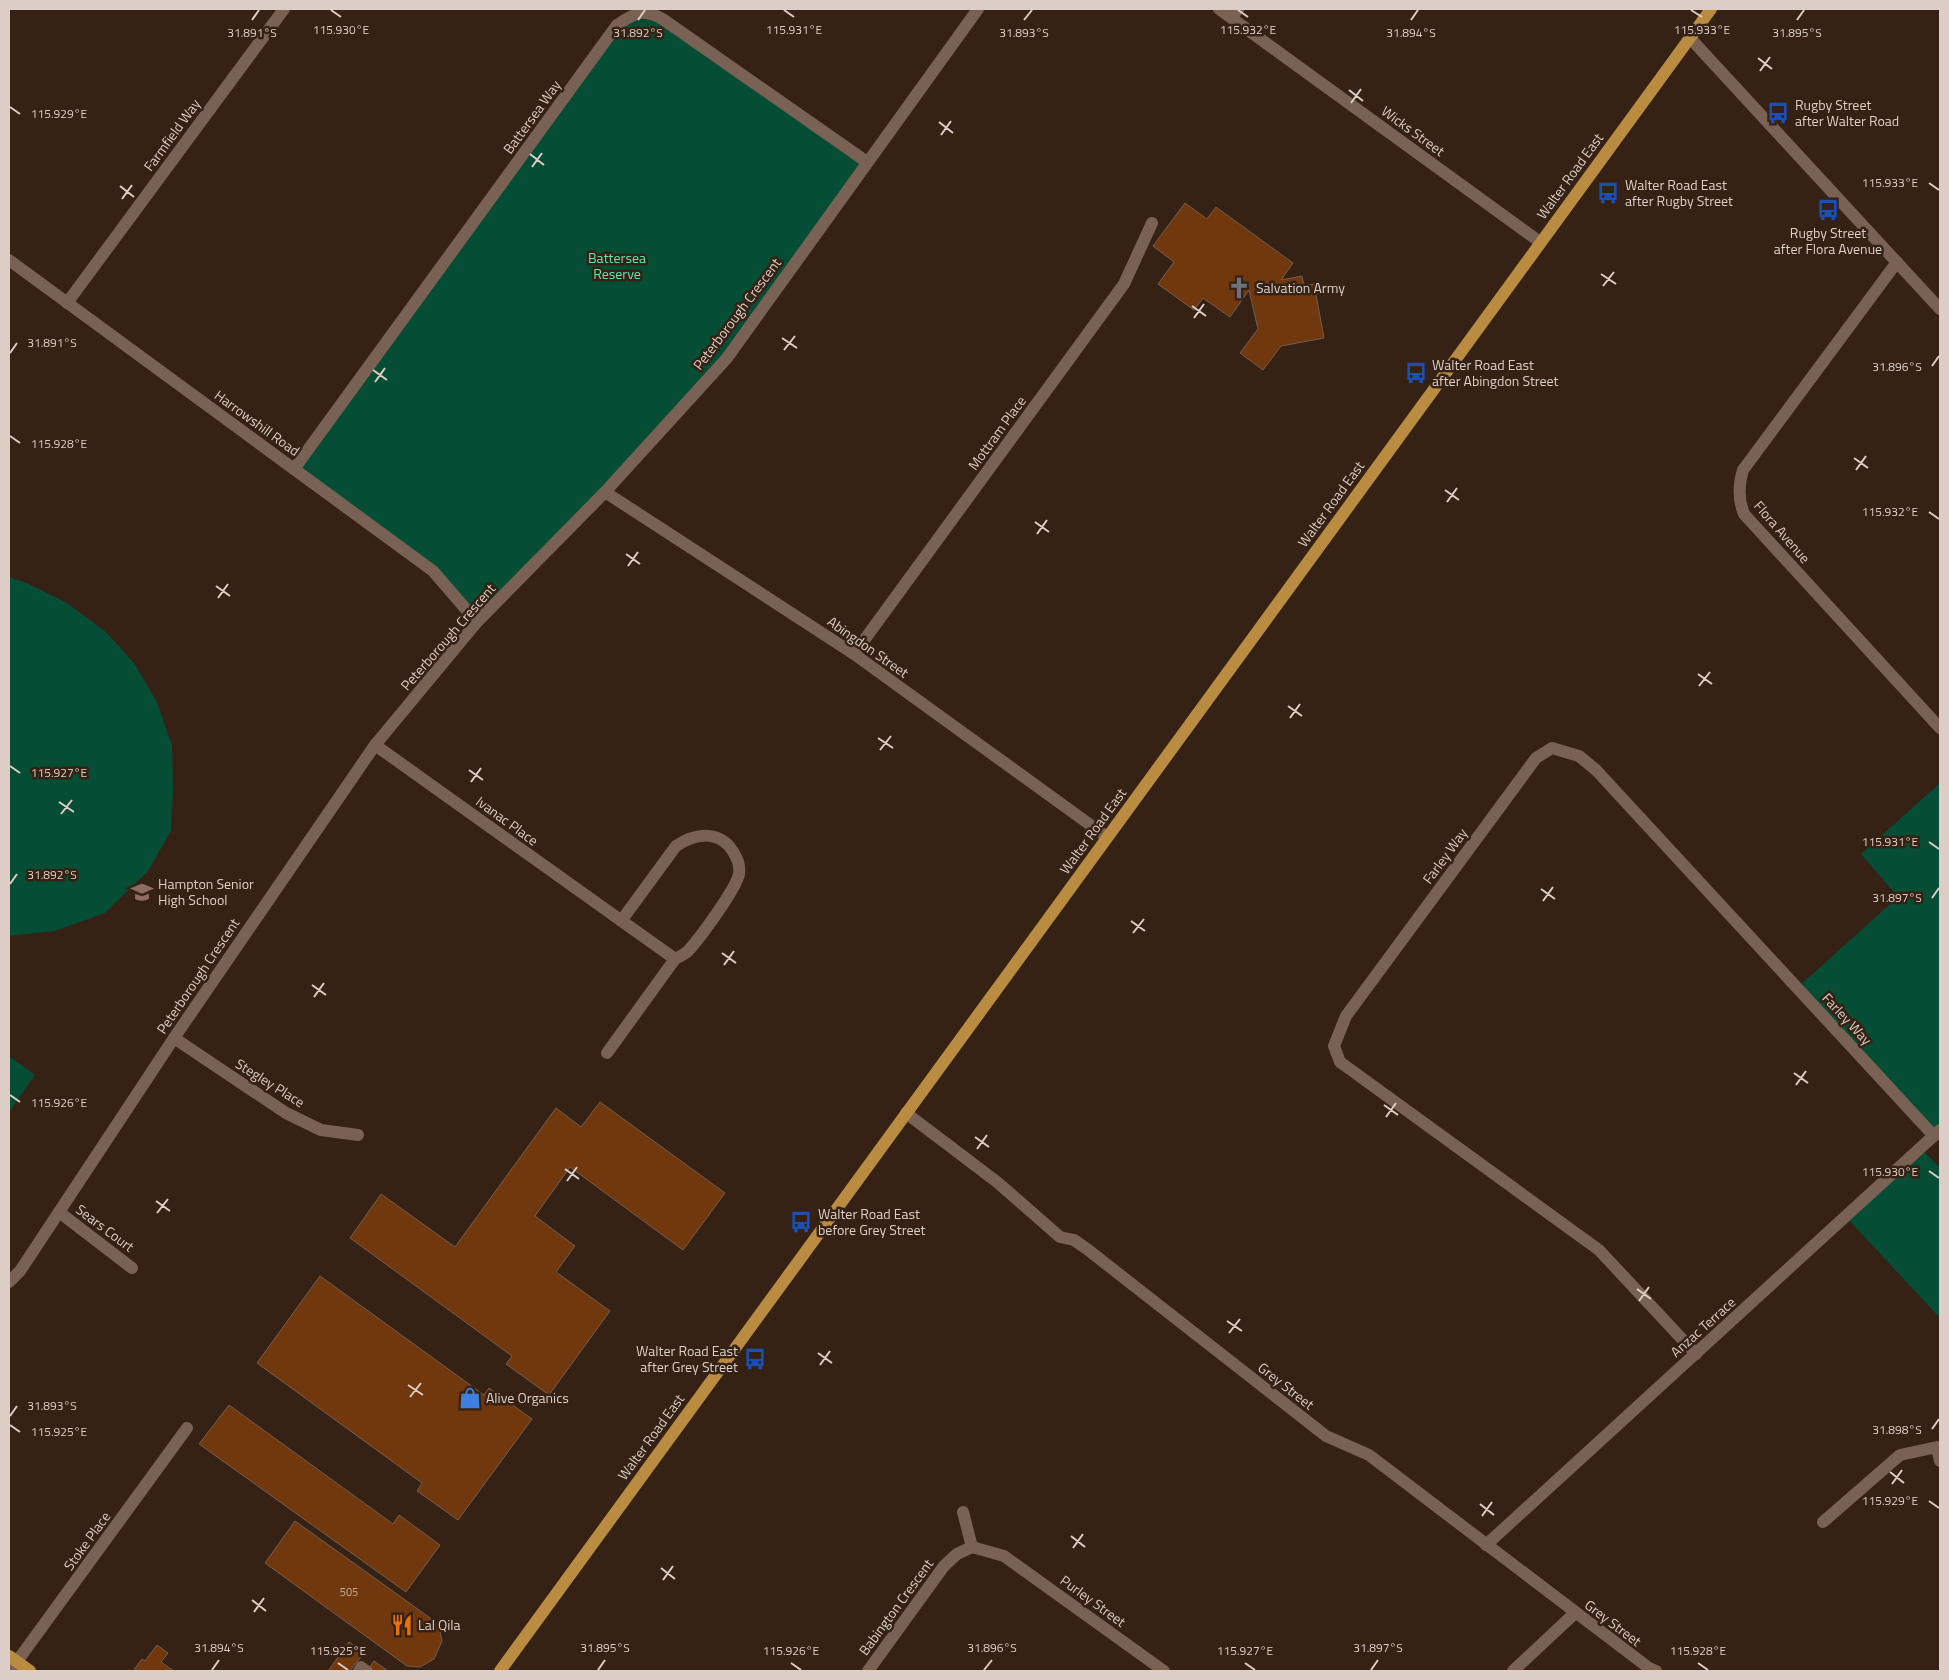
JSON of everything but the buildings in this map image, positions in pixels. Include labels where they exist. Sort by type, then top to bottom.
[{"type":"main road","name":"Walter Road East","points":[[500,1671],[1711,9]]},
{"type":"main road","points":[[12,1663],[30,1671]]},
{"type":"street","name":"Farmfield Way","points":[[67,302],[284,9]]},
{"type":"street","name":"Peterborough Crescent","points":[[9,1282],[20,1271],[174,1038],[375,745],[477,622],[605,492],[726,358],[978,9]]},
{"type":"street","name":"Wicks Street","points":[[1219,9],[1235,13],[1540,242]]},
{"type":"street","name":"Battersea Way","points":[[294,469],[617,25],[629,16],[640,12],[652,13],[664,20],[867,162]]},
{"type":"street","points":[[1690,38],[1940,309]]},
{"type":"street","name":"Mottram Place","points":[[854,654],[1124,284],[1152,223]]},
{"type":"street","name":"Harrowshill Road","points":[[9,260],[433,570],[477,622]]},
{"type":"street","name":"Flora Avenue","points":[[1897,262],[1743,470],[1740,480],[1740,502],[1744,514],[1940,728]]},
{"type":"street","name":"Abingdon Street","points":[[605,492],[854,654],[1107,838]]},
{"type":"street","name":"Ivanac Place","points":[[375,745],[675,959]]},
{"type":"street","name":"Farley Way","points":[[1696,1354],[1599,1250],[1340,1062],[1334,1046],[1346,1016],[1536,758],[1552,748],[1579,756],[1596,770],[1937,1133]]},
{"type":"street","points":[[607,1053],[675,959],[687,952],[735,886],[739,872],[738,860],[731,848],[721,838],[708,835],[686,839],[676,846],[621,921]]},
{"type":"street","name":"Stegley Place","points":[[174,1038],[286,1113],[321,1130],[358,1135]]},
{"type":"street","name":"Grey Street","points":[[906,1113],[997,1182],[1060,1237],[1074,1240],[1087,1249],[1326,1436],[1369,1455],[1642,1664],[1656,1671]]},
{"type":"street","name":"Anzac Terrace","points":[[1486,1545],[1937,1133]]},
{"type":"street","name":"Sears Court","points":[[59,1212],[132,1268]]},
{"type":"street","name":"Stoke Place","points":[[12,1663],[187,1428]]},
{"type":"street","points":[[1823,1522],[1900,1455],[1937,1446],[1940,1460]]},
{"type":"street","points":[[963,1512],[972,1547]]},
{"type":"street","name":"Purley Street","points":[[972,1547],[1004,1556],[1164,1671]]},
{"type":"street","name":"Babington Crescent","points":[[868,1671],[944,1566],[956,1554],[972,1547]]},
{"type":"street","points":[[1513,1671],[1575,1613]]},
{"type":"lane","points":[[358,1671],[361,1666],[368,1671]]},
{"type":"green space","name":"Battersea Reserve","points":[[652,13],[867,162],[727,358],[477,622],[433,571],[294,469],[617,25]]},
{"type":"green space","points":[[9,577],[29,584],[67,603],[106,632],[134,663],[157,702],[172,746],[173,788],[171,831],[148,871],[105,913],[55,931],[9,936]]},
{"type":"green space","points":[[1940,783],[1940,1130],[1934,1136],[1797,988],[1898,897],[1861,854]]},
{"type":"green space","points":[[9,1056],[35,1075],[9,1112]]},
{"type":"green space","points":[[1921,1148],[1940,1168],[1940,1318],[1846,1217]]},
{"type":"place","name":"Rugby Street after Walter Road","points":[[1778,113]]},
{"type":"place","name":"Walter Road East after Rugby Street","points":[[1608,193]]},
{"type":"place","name":"Rugby Street after Flora Avenue","points":[[1828,210]]},
{"type":"place","name":"Salvation Army","points":[[1239,288]]},
{"type":"place","name":"Walter Road East after Abingdon Street","points":[[1416,373]]},
{"type":"place","name":"Hampton Senior High School","points":[[142,892]]},
{"type":"place","name":"Walter Road East before Grey Street","points":[[801,1222]]},
{"type":"place","name":"Walter Road East after Grey Street","points":[[755,1359]]},
{"type":"place","name":"Alive Organics","points":[[470,1398]]},
{"type":"place","name":"Lal Qila","points":[[402,1625]]}]
